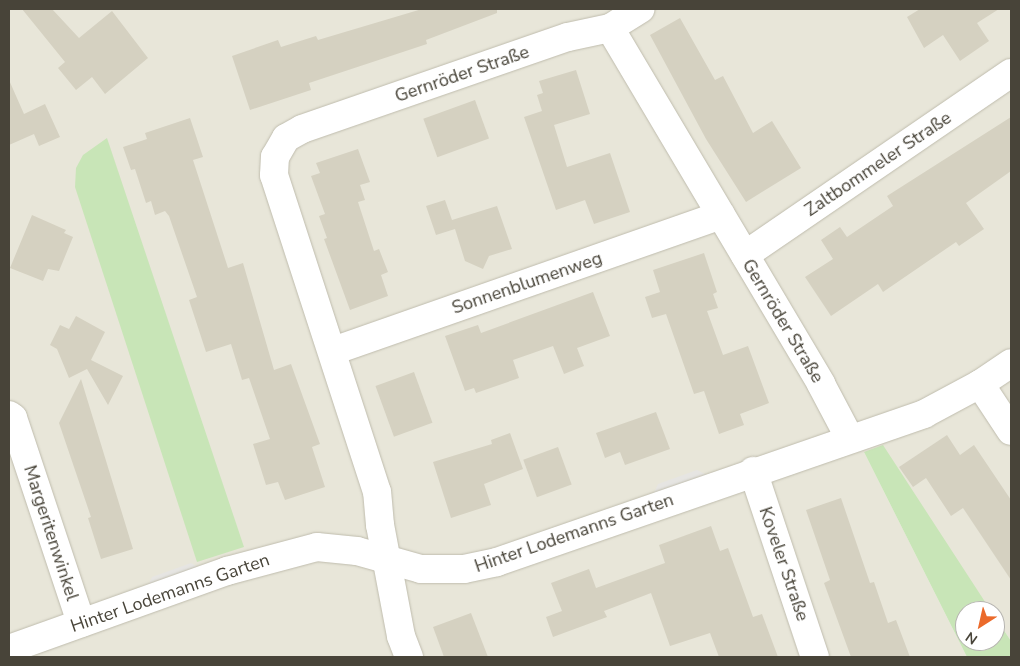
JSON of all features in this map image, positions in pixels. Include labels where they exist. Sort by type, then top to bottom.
[{"type":"street","points":[[610,28],[641,9]]},
{"type":"street","name":"Gernröder Straße","points":[[387,558],[378,492],[274,175],[275,157],[286,138],[302,129],[568,37],[610,28],[835,408],[849,437]]},
{"type":"street","name":"Zaltbommeler Straße","points":[[744,255],[1011,73]]},
{"type":"street","name":"Sonnenblumenweg","points":[[333,351],[721,215]]},
{"type":"street","name":"Hinter Lodemanns Garten","points":[[9,649],[226,571],[293,551],[317,547],[387,558],[421,569],[464,569],[497,562],[849,437],[924,414],[980,384],[1011,363]]},
{"type":"street","points":[[980,384],[1011,431]]},
{"type":"street","name":"Margeritenwinkel","points":[[9,415],[13,418],[81,623]]},
{"type":"street","name":"Koveler Straße","points":[[752,471],[815,657]]},
{"type":"street","points":[[387,558],[401,636],[409,657]]},
{"type":"shaded area","points":[[9,9],[1011,9],[1011,641],[1005,632],[1005,601],[983,601],[864,452],[955,633],[955,651],[964,651],[967,657],[9,657]]},
{"type":"shaded area","points":[[697,470],[709,476],[653,495],[658,484]]},
{"type":"shaded area","points":[[191,563],[202,569],[147,588],[152,577]]},
{"type":"green space","points":[[107,138],[244,547],[197,562],[75,187],[76,168],[83,155]]},
{"type":"green space","points":[[883,445],[984,601],[955,601],[955,633],[864,452]]},
{"type":"green space","points":[[1005,632],[1011,641],[1011,657],[967,657],[964,651],[1005,651]]},
{"type":"building","points":[[22,9],[52,9],[79,38],[112,11],[148,58],[105,94],[92,77],[76,90],[58,68],[65,62]]},
{"type":"building","points":[[422,9],[497,9],[497,13],[426,40],[427,44],[309,83],[311,90],[250,110],[232,56],[278,40],[281,47],[316,36],[318,40]]},
{"type":"building","points":[[920,9],[999,9],[977,23],[989,41],[960,61],[943,35],[924,48],[907,17]]},
{"type":"building","points":[[680,18],[715,80],[723,76],[753,133],[772,121],[801,168],[746,202],[706,139],[650,35]]},
{"type":"building","points":[[576,70],[590,114],[554,125],[567,167],[610,153],[630,212],[594,224],[585,200],[556,210],[524,117],[542,111],[537,95],[543,93],[539,81]]},
{"type":"building","points":[[9,80],[24,114],[45,104],[60,137],[39,146],[34,134],[9,145]]},
{"type":"building","points":[[475,100],[489,139],[437,157],[423,119]]},
{"type":"building","points":[[1011,117],[1011,171],[966,203],[984,229],[959,246],[956,242],[883,292],[878,284],[831,316],[805,277],[833,259],[821,240],[840,227],[847,237],[893,206],[887,196]]},
{"type":"building","points":[[190,118],[203,157],[193,160],[228,268],[243,263],[274,370],[291,364],[320,444],[312,447],[325,487],[285,500],[278,482],[266,485],[253,444],[270,439],[249,378],[242,380],[231,344],[206,352],[189,300],[197,297],[169,216],[165,211],[155,215],[151,201],[146,203],[135,169],[131,170],[123,147],[147,139],[145,133]]},
{"type":"building","points":[[358,149],[370,182],[360,185],[365,200],[358,202],[374,251],[379,249],[388,272],[381,275],[388,296],[350,310],[324,239],[327,238],[319,216],[325,214],[311,176],[320,173],[316,163]]},
{"type":"building","points":[[445,200],[452,220],[497,206],[512,249],[489,256],[483,269],[465,261],[455,229],[436,235],[426,206]]},
{"type":"building","points":[[32,215],[66,230],[64,233],[73,237],[59,271],[48,269],[43,281],[10,268]]},
{"type":"building","points":[[704,253],[717,292],[713,294],[718,308],[707,311],[723,355],[748,346],[769,403],[740,414],[744,425],[719,434],[704,391],[694,394],[666,314],[652,318],[645,297],[660,292],[653,270]]},
{"type":"building","points":[[593,292],[610,336],[577,348],[584,366],[564,374],[553,346],[513,360],[519,378],[476,393],[474,388],[465,391],[445,336],[478,325],[481,333]]},
{"type":"building","points":[[76,316],[105,332],[91,360],[123,376],[108,405],[87,369],[69,378],[57,349],[50,345],[60,325],[69,329]]},
{"type":"building","points":[[414,372],[432,423],[394,437],[375,386]]},
{"type":"building","points":[[81,379],[133,549],[101,559],[88,518],[91,517],[59,423]]},
{"type":"building","points":[[656,412],[670,449],[625,465],[620,452],[605,458],[596,433]]},
{"type":"building","points":[[510,433],[523,469],[484,484],[491,505],[451,518],[433,462],[492,444],[491,440]]},
{"type":"building","points":[[947,435],[960,455],[974,445],[1011,500],[1011,580],[963,508],[951,516],[926,478],[913,487],[899,467]]},
{"type":"building","points":[[558,447],[572,485],[537,497],[523,460]]},
{"type":"building","points":[[841,498],[870,583],[874,582],[888,623],[896,620],[910,657],[851,657],[824,583],[830,580],[806,510]]},
{"type":"building","points":[[711,526],[720,551],[728,548],[753,617],[762,614],[778,657],[719,657],[710,633],[670,646],[651,593],[604,611],[607,617],[553,637],[546,617],[562,611],[551,583],[589,569],[596,588],[665,563],[659,545]]},
{"type":"building","points":[[471,613],[488,657],[444,657],[433,627]]}]
